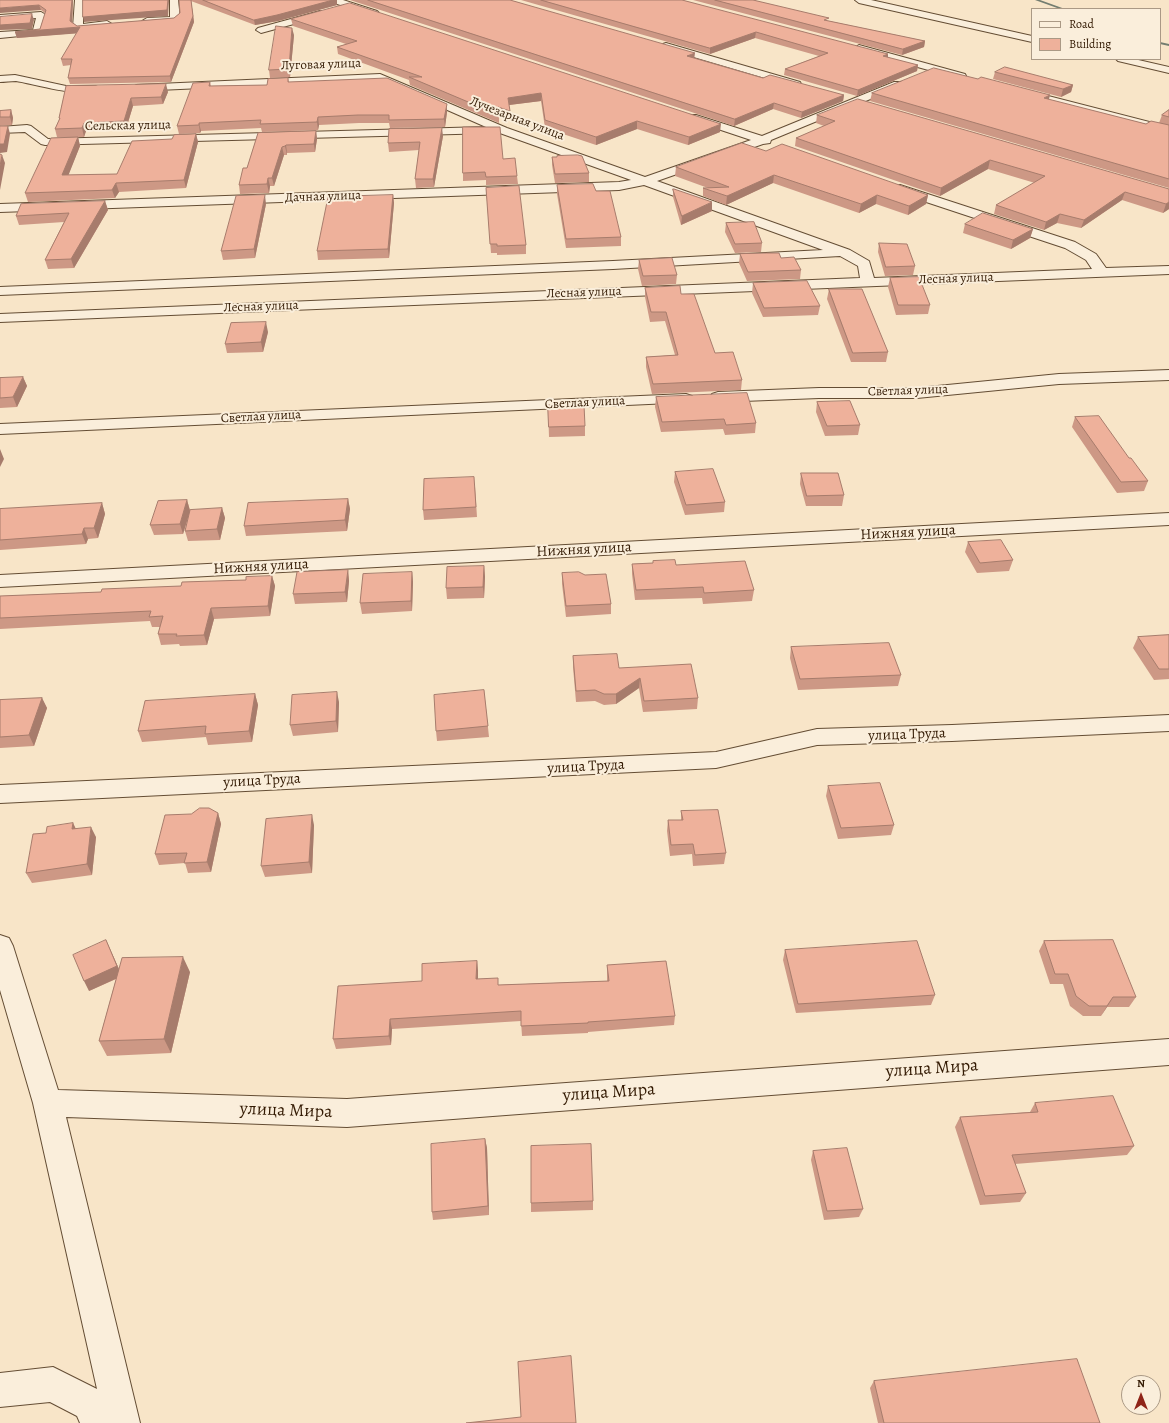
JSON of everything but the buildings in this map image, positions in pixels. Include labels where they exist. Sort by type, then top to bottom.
[{"type":"street","points":[[79,0],[78,27],[116,24]]},
{"type":"street","points":[[138,22],[175,19],[174,0]]},
{"type":"street","points":[[334,0],[388,18]]},
{"type":"street","points":[[859,0],[1031,39]]},
{"type":"street","points":[[261,30],[370,2]]},
{"type":"street","points":[[0,18],[41,15],[37,32],[0,35]]},
{"type":"street","points":[[658,44],[809,88]]},
{"type":"street","points":[[849,46],[973,79]]},
{"type":"street","points":[[1125,60],[1169,70]]},
{"type":"street","points":[[920,75],[934,69]]},
{"type":"street","name":"Луговая улица","points":[[128,88],[380,77]]},
{"type":"street","name":"Лучезарная улица","points":[[380,77],[503,130],[845,253],[864,264],[868,282]]},
{"type":"street","points":[[0,79],[15,78],[66,89],[105,88]]},
{"type":"street","name":"Дачная улица","points":[[0,208],[619,186],[646,181],[762,140],[906,81]]},
{"type":"street","points":[[1011,89],[1169,130]]},
{"type":"street","points":[[840,96],[847,97],[872,107]]},
{"type":"street","points":[[680,113],[777,145]]},
{"type":"street","name":"Сельская улица","points":[[0,130],[27,128],[45,142],[503,130]]},
{"type":"street","points":[[886,184],[1070,245],[1091,257],[1102,273]]},
{"type":"street","points":[[0,291],[605,266],[845,253]]},
{"type":"street","name":"Лесная улица","points":[[0,318],[1169,270]]},
{"type":"street","name":"Светлая улица","points":[[0,429],[819,393],[918,393],[1059,379],[1169,375]]},
{"type":"street","name":"Нижняя улица","points":[[0,581],[1169,519]]},
{"type":"street","name":"улица Труда","points":[[0,794],[716,760],[817,737],[952,733],[1169,723]]},
{"type":"street","points":[[0,946],[5,976],[48,1103],[122,1423]]},
{"type":"street","name":"улица Мира","points":[[48,1103],[347,1113],[1169,1052]]},
{"type":"street","points":[[0,1390],[53,1384],[89,1404],[98,1423]]},
{"type":"waterway","points":[[1037,0],[1060,8]]},
{"type":"waterway","points":[[1161,43],[1169,45]]}]
